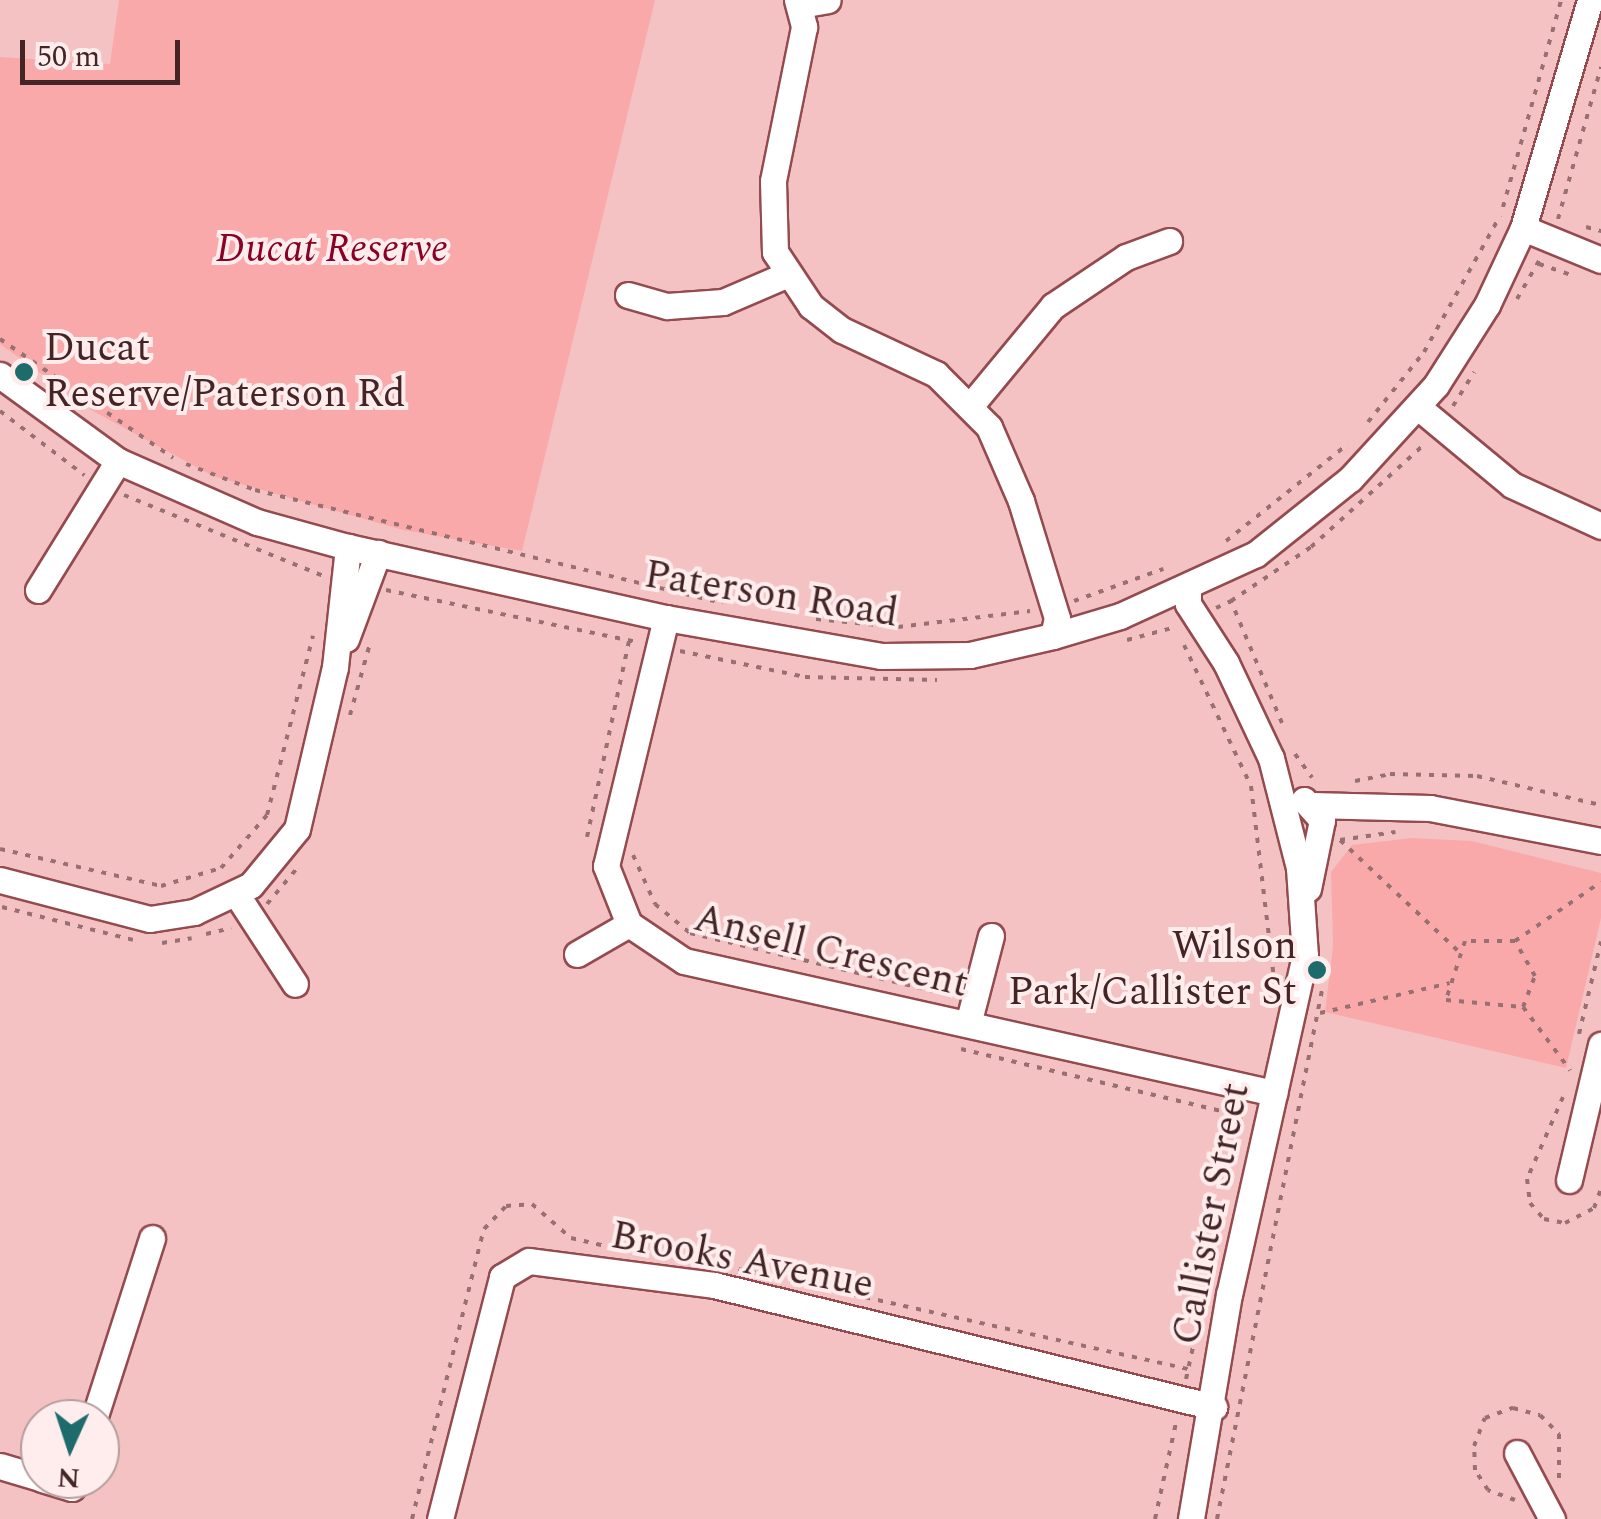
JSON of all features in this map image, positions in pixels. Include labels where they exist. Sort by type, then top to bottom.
[{"type":"street","points":[[828,0],[800,2],[802,46],[771,210],[775,252],[786,275],[842,330],[936,374],[971,405],[1009,466],[1054,636]]},
{"type":"street","name":"Paterson Road","points":[[0,374],[118,461],[257,522],[348,547],[666,618],[882,656],[970,655],[1054,636],[1188,586],[1256,554],[1350,479],[1418,407],[1487,305],[1523,228],[1590,0]]},
{"type":"street","points":[[1523,228],[1549,239],[1593,270]]},
{"type":"street","points":[[971,405],[1053,306],[1126,256],[1170,241]]},
{"type":"street","points":[[628,295],[667,306],[723,302],[786,275]]},
{"type":"street","points":[[1418,407],[1512,485],[1601,526]]},
{"type":"street","points":[[38,590],[118,461]]},
{"type":"street","points":[[0,880],[150,919],[244,906],[297,829],[335,667],[348,547]]},
{"type":"street","points":[[335,667],[378,554]]},
{"type":"street","name":"Callister Street","points":[[1188,586],[1188,604],[1226,663],[1269,751],[1303,808],[1305,955],[1229,1294],[1214,1407],[1191,1519]]},
{"type":"street","points":[[578,954],[629,924],[606,866],[666,618]]},
{"type":"street","points":[[1303,808],[1390,808],[1488,817],[1601,842]]},
{"type":"street","points":[[1303,808],[1327,839],[1390,808]]},
{"type":"street","name":"Callister Street","points":[[1304,924],[1327,839]]},
{"type":"street","points":[[244,906],[295,984]]},
{"type":"street","name":"Ansell Crescent","points":[[629,924],[684,961],[964,1037],[1274,1093]]},
{"type":"street","points":[[964,1037],[991,936]]},
{"type":"street","points":[[1569,1180],[1601,1045]]},
{"type":"street","points":[[100,1399],[152,1238]]},
{"type":"street","name":"Brooks Avenue","points":[[440,1519],[502,1278],[529,1261],[714,1286],[1214,1407]]},
{"type":"street","points":[[1517,1453],[1552,1519]]},
{"type":"path","points":[[1366,424],[1424,352],[1500,219],[1561,0]]},
{"type":"path","points":[[1510,312],[1549,239],[1601,67]]},
{"type":"path","points":[[1538,264],[1593,270]]},
{"type":"path","points":[[0,338],[176,460],[255,490],[739,606]]},
{"type":"path","points":[[1303,808],[1304,774],[1231,600],[1366,502],[1439,425],[1481,360]]},
{"type":"path","points":[[1215,550],[1355,438]]},
{"type":"path","points":[[812,619],[898,627],[1047,608],[1166,568]]},
{"type":"path","points":[[381,608],[386,590]]},
{"type":"path","points":[[0,849],[161,886],[220,868],[268,814],[314,632]]},
{"type":"path","points":[[586,844],[630,640]]},
{"type":"path","points":[[344,734],[370,644]]},
{"type":"path","points":[[671,667],[675,650]]},
{"type":"path","points":[[1352,782],[1390,774],[1477,776],[1601,805]]},
{"type":"path","points":[[1327,839],[1410,831]]},
{"type":"path","points":[[634,839],[634,867],[655,904],[690,933],[936,992]]},
{"type":"path","points":[[1327,839],[1457,950]]},
{"type":"path","points":[[154,942],[238,926],[244,906],[288,885],[305,856]]},
{"type":"path","points":[[1570,1070],[1523,1007],[1446,1000],[1457,950],[1465,941],[1515,941],[1601,882]]},
{"type":"path","points":[[0,906],[137,940]]},
{"type":"path","points":[[1515,941],[1534,976],[1523,1007]]},
{"type":"path","points":[[1217,1519],[1239,1430],[1255,1303],[1320,1013],[1323,981]]},
{"type":"path","points":[[1320,1013],[1450,982]]},
{"type":"path","points":[[964,1037],[1244,1116]]},
{"type":"green space","name":"Ducat Reserve","points":[[119,0],[655,0],[522,551],[403,530],[213,476],[93,411],[0,344],[0,57],[110,64]]},
{"type":"green space","points":[[1412,838],[1472,841],[1601,873],[1601,918],[1566,1068],[1325,1012],[1333,946],[1331,872],[1352,845]]},
{"type":"place","name":"Ducat Reserve/Paterson Rd","points":[[24,372]]},
{"type":"place","name":"Wilson Park/Callister St","points":[[1317,970]]}]
